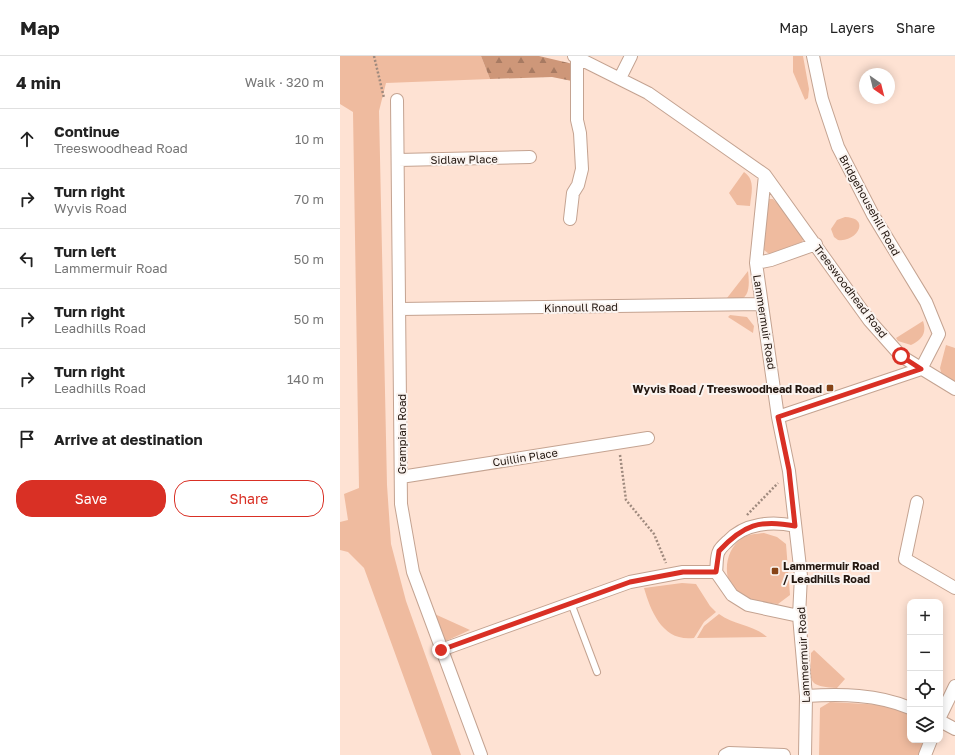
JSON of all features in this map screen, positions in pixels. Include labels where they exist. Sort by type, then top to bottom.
[{"type":"street","points":[[620,78],[631,56]]},
{"type":"street","name":"Bridgehousehill Road","points":[[813,56],[822,99],[838,147],[873,216],[926,302],[939,334],[921,369]]},
{"type":"street","points":[[570,219],[573,193],[578,185],[582,169],[580,133],[577,120],[576,57]]},
{"type":"street","name":"Treeswoodhead Road","points":[[576,57],[648,92],[765,175],[816,244],[869,320],[901,356],[955,389]]},
{"type":"street","name":"Grampian Road","points":[[397,100],[401,504],[413,572],[481,755]]},
{"type":"street","name":"Sidlaw Place","points":[[398,160],[530,157]]},
{"type":"street","name":"Lammermuir Road","points":[[765,175],[756,263],[778,417],[789,470],[801,576],[799,616],[806,696],[805,755]]},
{"type":"street","points":[[756,263],[771,260],[816,244]]},
{"type":"street","name":"Kinnoull Road","points":[[400,309],[762,304]]},
{"type":"street","points":[[778,417],[921,369]]},
{"type":"street","name":"Cuillin Place","points":[[401,477],[648,438]]},
{"type":"street","points":[[917,502],[905,559],[955,588]]},
{"type":"street","points":[[795,526],[781,523],[755,525],[742,529],[719,551],[716,572],[732,595],[748,605],[799,616]]},
{"type":"street","points":[[441,650],[630,582],[683,572],[716,572]]},
{"type":"street","points":[[943,712],[955,686]]},
{"type":"street","points":[[806,696],[861,696],[899,703],[908,707]]},
{"type":"street","points":[[943,723],[955,729]]},
{"type":"street","points":[[924,755],[930,743]]},
{"type":"street","points":[[725,755],[729,753],[784,755]]},
{"type":"lane","points":[[571,603],[597,672]]},
{"type":"path","points":[[618,442],[626,500],[654,534],[669,575]]},
{"type":"shaded area","points":[[340,56],[481,56],[490,79],[386,83],[379,111],[387,485],[391,544],[406,601],[461,755],[432,755],[364,568],[348,552],[340,550],[340,522],[348,520],[344,494],[359,488],[353,112],[340,104]]},
{"type":"shaded area","points":[[793,56],[803,56],[809,89],[808,98],[805,100],[793,72]]},
{"type":"shaded area","points":[[744,172],[750,179],[752,188],[750,206],[737,205],[729,193]]},
{"type":"shaded area","points":[[769,199],[773,199],[777,203],[804,238],[802,242],[769,254],[764,250],[767,205]]},
{"type":"shaded area","points":[[845,217],[853,218],[858,221],[858,230],[850,238],[838,240],[834,237],[831,229],[837,220]]},
{"type":"shaded area","points":[[748,271],[749,283],[747,294],[740,299],[735,300],[727,298]]},
{"type":"shaded area","points":[[730,315],[747,317],[754,326],[753,333],[728,317]]},
{"type":"shaded area","points":[[923,321],[924,333],[918,341],[911,345],[898,341],[896,338]]},
{"type":"shaded area","points":[[946,345],[955,348],[955,388],[943,380],[940,368]]},
{"type":"shaded area","points":[[764,533],[777,537],[786,544],[790,595],[778,604],[755,601],[739,595],[728,579],[727,564],[731,550],[741,539],[746,536]]},
{"type":"shaded area","points":[[682,583],[696,584],[710,606],[716,612],[704,622],[694,638],[683,638],[674,635],[660,624],[650,606],[644,588]]},
{"type":"shaded area","points":[[428,611],[470,630],[446,641],[439,640]]},
{"type":"shaded area","points":[[719,614],[731,621],[756,630],[767,637],[697,638],[704,626]]},
{"type":"shaded area","points":[[814,650],[845,679],[837,688],[819,686],[812,680],[811,653]]},
{"type":"shaded area","points":[[830,702],[884,705],[907,712],[907,743],[925,743],[919,755],[819,755],[820,708]]},
{"type":"green space","points":[[481,56],[539,56],[573,64],[572,81],[552,77],[490,79]]},
{"type":"place","name":"Wyvis Road / Treeswoodhead Road","points":[[830,388]]},
{"type":"place","name":"Lammermuir Road / Leadhills Road","points":[[775,571]]},
{"type":"route","points":[[441,650],[630,582],[683,572],[716,572],[719,551],[730,538],[742,529],[755,525],[781,523],[795,526],[789,470],[778,417],[921,369],[901,356]]}]
